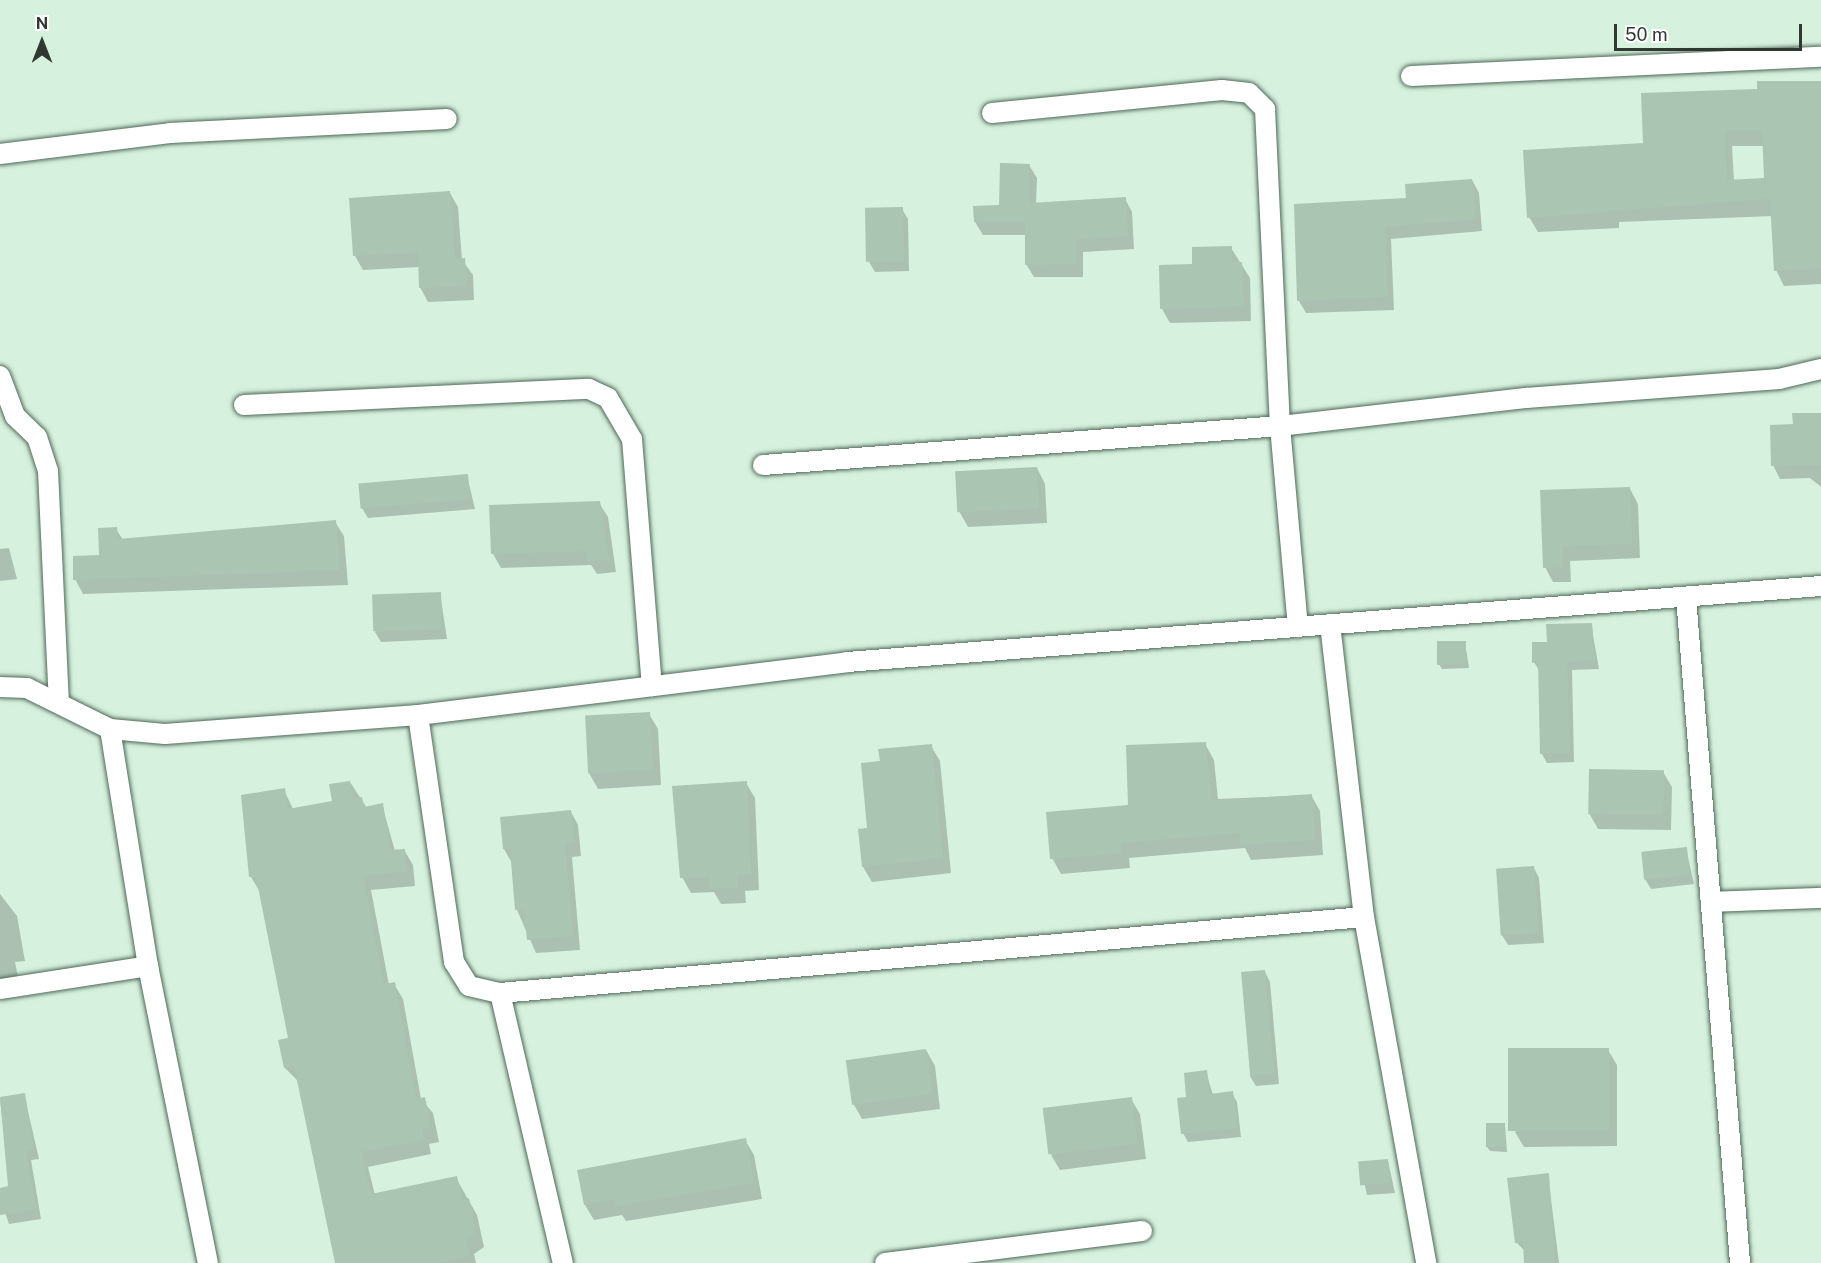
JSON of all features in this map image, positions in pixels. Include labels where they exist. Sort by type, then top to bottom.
[{"type":"street","points":[[1411,76],[1821,57]]},
{"type":"street","points":[[992,113],[1222,90],[1249,93],[1265,109],[1280,426],[1298,627]]},
{"type":"street","points":[[0,154],[170,134],[447,119]]},
{"type":"street","points":[[763,465],[1280,426],[1526,398],[1779,379],[1821,369]]},
{"type":"street","points":[[0,376],[15,416],[37,437],[48,471],[58,702]]},
{"type":"street","points":[[244,405],[589,389],[608,398],[632,439],[652,686]]},
{"type":"street","points":[[0,687],[27,688],[110,729],[165,734],[418,715],[847,662],[1821,586]]},
{"type":"street","points":[[1686,597],[1740,1263]]},
{"type":"street","points":[[1330,624],[1364,917],[1426,1263]]},
{"type":"street","points":[[418,715],[454,962],[470,986],[500,993],[1364,917]]},
{"type":"street","points":[[110,729],[148,966],[208,1263]]},
{"type":"street","points":[[1711,902],[1821,898]]},
{"type":"street","points":[[0,989],[148,966]]},
{"type":"street","points":[[500,993],[564,1263]]},
{"type":"street","points":[[885,1263],[1142,1231]]},
{"type":"building","points":[[1757,81],[1821,81],[1821,268],[1774,271],[1770,201],[1765,199],[1527,218],[1523,150],[1643,143],[1641,93],[1757,89]],"holes":[[[1725,131],[1762,131],[1764,178],[1727,180]]]},
{"type":"building","points":[[1000,163],[1030,164],[1030,203],[1126,197],[1128,236],[1076,239],[1076,264],[1025,265],[1025,222],[974,222],[973,206],[999,205]]},
{"type":"building","points":[[1472,179],[1476,219],[1385,227],[1388,297],[1297,301],[1294,204],[1406,198],[1405,184]]},
{"type":"building","points":[[450,191],[455,259],[465,258],[467,286],[419,288],[418,252],[353,256],[349,198]]},
{"type":"building","points":[[903,207],[904,261],[866,262],[865,208]]},
{"type":"building","points":[[1232,246],[1232,262],[1242,262],[1244,307],[1160,309],[1159,265],[1192,264],[1192,247]]},
{"type":"building","points":[[1792,413],[1821,413],[1821,465],[1771,466],[1770,425],[1793,424]]},
{"type":"building","points":[[1037,467],[1039,508],[957,512],[955,471]]},
{"type":"building","points":[[468,474],[470,499],[361,508],[358,484]]},
{"type":"building","points":[[1630,487],[1632,544],[1563,546],[1563,567],[1543,568],[1540,490]]},
{"type":"building","points":[[600,501],[609,559],[587,561],[587,551],[491,554],[489,505]]},
{"type":"building","points":[[336,520],[340,570],[73,580],[73,556],[99,555],[98,528],[117,527],[118,539]]},
{"type":"building","points":[[441,592],[442,629],[373,631],[372,594]]},
{"type":"building","points":[[1592,623],[1595,660],[1567,661],[1570,753],[1540,754],[1538,662],[1532,663],[1532,642],[1547,642],[1546,624]]},
{"type":"building","points":[[1437,641],[1466,641],[1466,665],[1437,665]]},
{"type":"building","points":[[650,712],[653,770],[588,773],[585,715]]},
{"type":"building","points":[[1206,742],[1211,801],[1312,794],[1315,840],[1241,845],[1240,833],[1121,843],[1122,853],[1050,859],[1046,812],[1128,805],[1126,745]]},
{"type":"building","points":[[932,744],[943,858],[862,867],[858,829],[867,828],[861,763],[880,761],[878,749]]},
{"type":"building","points":[[1589,769],[1664,770],[1663,815],[1588,814]]},
{"type":"building","points":[[350,781],[353,798],[362,797],[364,807],[383,803],[390,850],[405,849],[407,871],[363,876],[384,984],[395,982],[416,1099],[425,1097],[431,1127],[422,1129],[424,1140],[361,1152],[371,1194],[457,1176],[462,1200],[469,1198],[476,1232],[466,1238],[470,1256],[438,1263],[335,1263],[294,1066],[284,1068],[278,1040],[288,1038],[256,877],[249,877],[241,795],[285,788],[288,809],[332,801],[329,784]]},
{"type":"building","points":[[747,781],[751,875],[737,875],[738,888],[710,889],[710,877],[680,878],[672,786]]},
{"type":"building","points":[[571,810],[575,842],[565,843],[573,936],[527,940],[524,909],[515,910],[510,849],[503,849],[500,817]]},
{"type":"building","points":[[1687,847],[1690,875],[1644,880],[1641,852]]},
{"type":"building","points":[[1534,866],[1539,933],[1501,935],[1496,869]]},
{"type":"building","points":[[1265,970],[1274,1074],[1250,1076],[1241,972]]},
{"type":"building","points":[[1508,1048],[1609,1048],[1609,1131],[1508,1131]]},
{"type":"building","points":[[926,1049],[932,1094],[852,1105],[846,1060]]},
{"type":"building","points":[[1207,1070],[1210,1094],[1233,1091],[1237,1128],[1181,1134],[1177,1098],[1186,1097],[1184,1073]]},
{"type":"building","points":[[25,1093],[34,1149],[26,1150],[36,1209],[0,1215],[0,1188],[8,1186],[0,1097]]},
{"type":"building","points":[[1132,1097],[1138,1144],[1048,1155],[1043,1108]]},
{"type":"building","points":[[1486,1123],[1505,1123],[1505,1147],[1486,1147]]},
{"type":"building","points":[[746,1138],[754,1183],[616,1206],[614,1199],[584,1205],[577,1170]]},
{"type":"building","points":[[1388,1159],[1390,1183],[1360,1186],[1358,1162]]},
{"type":"building","points":[[1549,1173],[1555,1263],[1524,1263],[1523,1242],[1515,1243],[1507,1178]]}]
